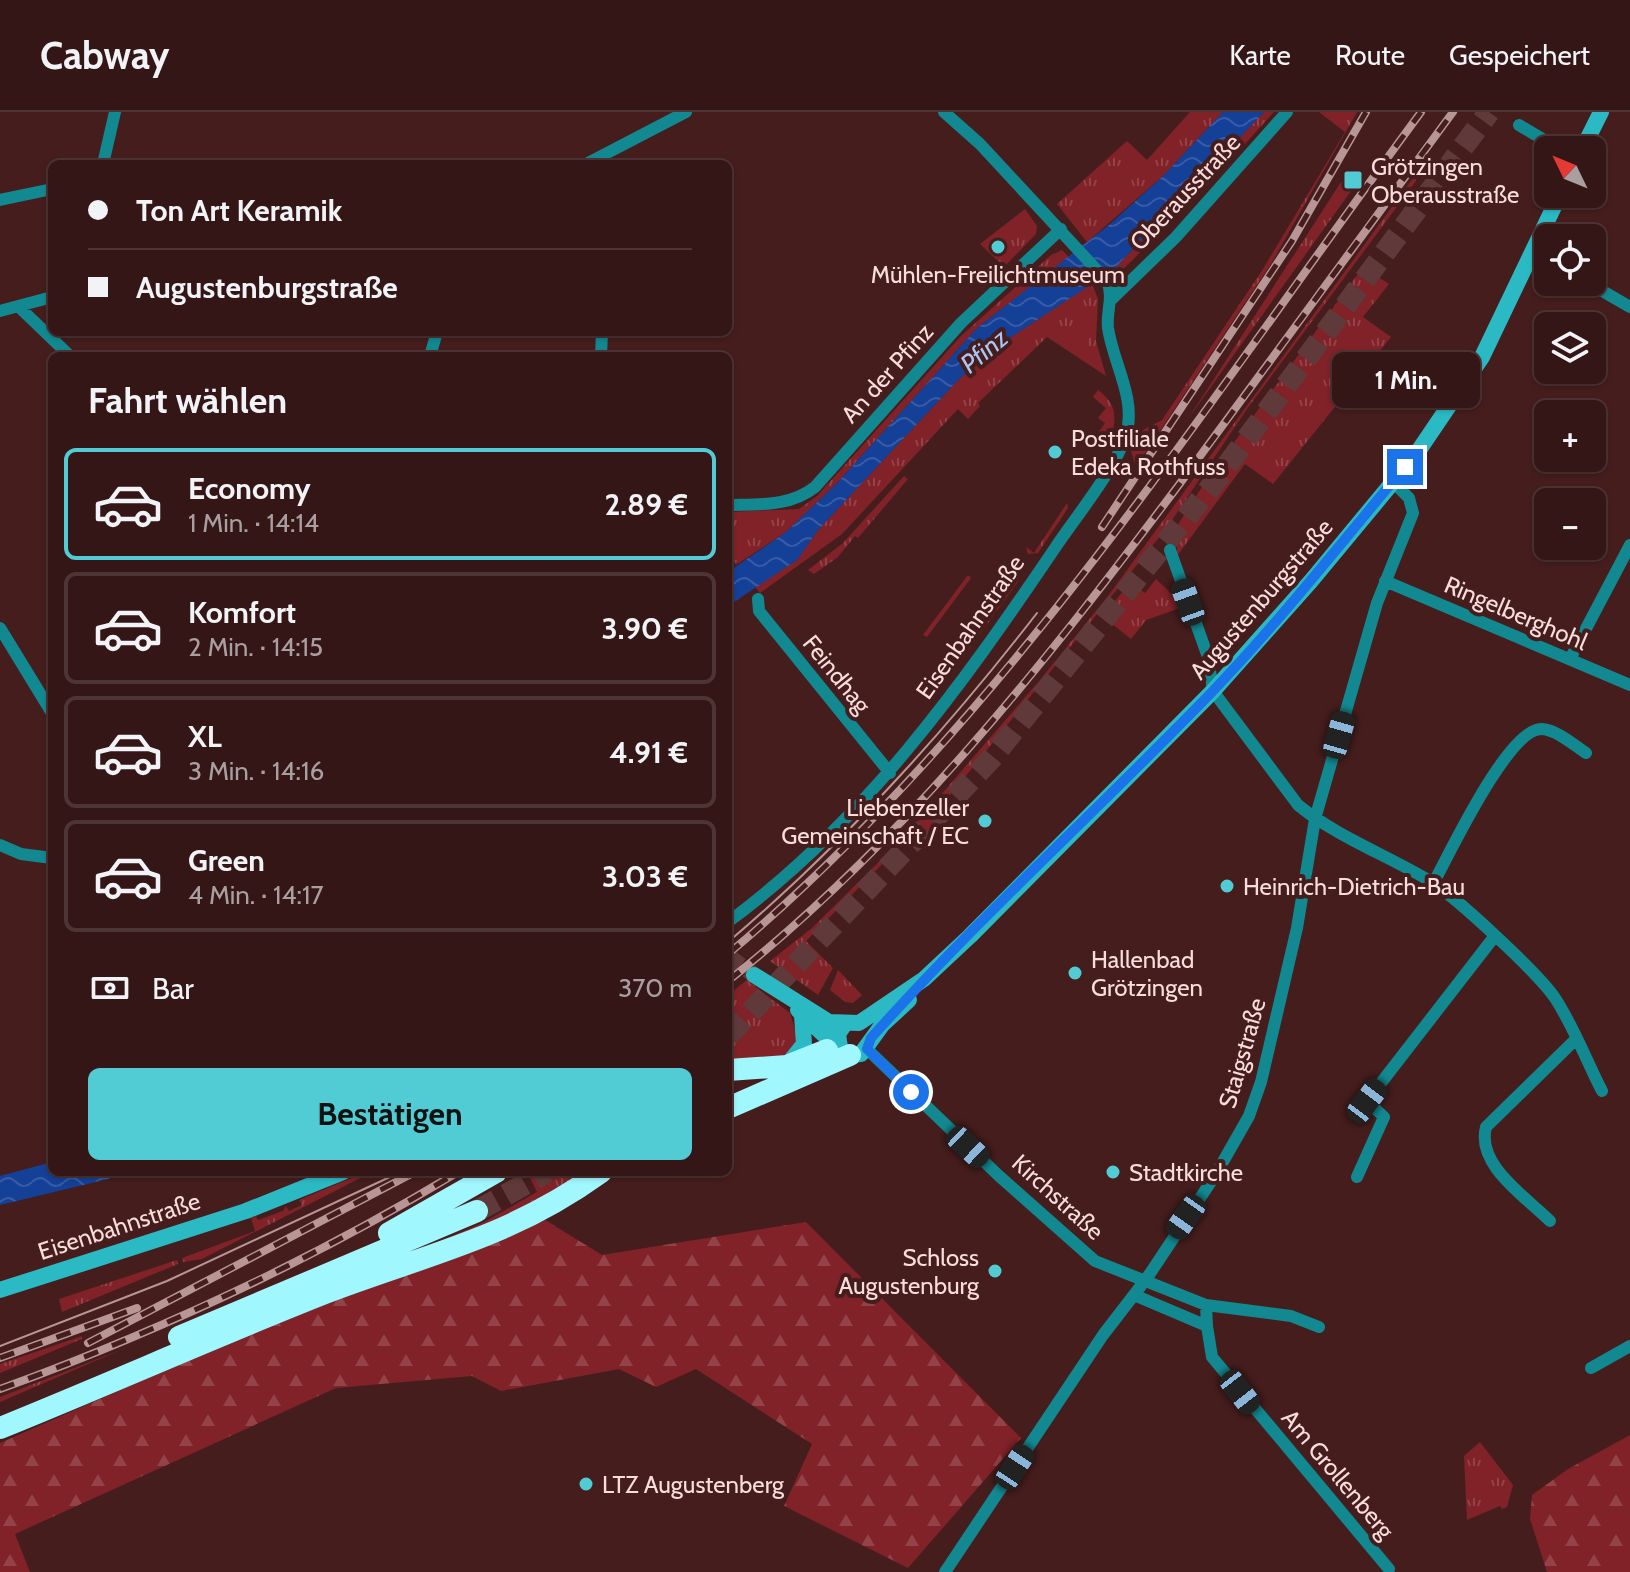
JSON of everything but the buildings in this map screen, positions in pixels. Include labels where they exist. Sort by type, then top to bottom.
[{"type":"highway","points":[[732,1070],[787,1066],[853,1039]]},
{"type":"highway","points":[[732,1106],[853,1039]]},
{"type":"highway","points":[[255,1312],[489,1176]]},
{"type":"highway","points":[[255,1312],[481,1240],[529,1219],[595,1176]]},
{"type":"highway","points":[[0,1416],[255,1312],[477,1211],[255,1312],[0,1428]]},
{"type":"street","points":[[104,160],[115,112]]},
{"type":"street","points":[[594,160],[686,112]]},
{"type":"street","points":[[944,112],[980,144],[1061,229]]},
{"type":"street","name":"Oberausstraße","points":[[1112,299],[1176,237],[1287,112]]},
{"type":"street","points":[[1589,136],[1601,112]]},
{"type":"street","points":[[1519,125],[1537,136]]},
{"type":"street","points":[[0,200],[48,190]]},
{"type":"street","name":"Eisenbahnstraße","points":[[732,919],[814,852],[890,773],[961,684],[1125,438],[1128,403],[1108,328],[1112,299],[1107,281],[1061,229]]},
{"type":"street","name":"An der Pfinz","points":[[732,505],[783,502],[804,495],[815,487],[961,323],[1061,229]]},
{"type":"street","name":"Augustenburgstraße","points":[[853,1039],[924,979],[1213,691],[1311,581],[1393,482],[1462,391],[1534,267]]},
{"type":"street","points":[[1606,293],[1630,307]]},
{"type":"street","points":[[0,311],[48,298]]},
{"type":"street","points":[[18,306],[48,335]]},
{"type":"street","points":[[49,336],[66,352]]},
{"type":"street","name":"Staigstraße","points":[[945,1572],[1103,1335],[1149,1275],[1216,1174],[1249,1116],[1261,1082],[1297,928],[1315,819],[1385,581],[1413,513],[1409,498],[1393,482]]},
{"type":"street","points":[[1570,659],[1630,545]]},
{"type":"street","points":[[1170,550],[1208,657],[1213,691],[1298,805],[1315,819],[1434,882],[1494,937],[1552,994],[1569,1021],[1575,1040],[1602,1091]]},
{"type":"street","name":"Ringelberghohl","points":[[1385,581],[1630,685]]},
{"type":"street","name":"Feindhag","points":[[758,599],[759,611],[890,773]]},
{"type":"street","points":[[0,628],[48,702]]},
{"type":"street","points":[[1434,882],[1482,796],[1519,739],[1531,731],[1544,729],[1586,753]]},
{"type":"street","points":[[0,845],[21,854],[48,857]]},
{"type":"street","points":[[1357,1177],[1384,1117],[1367,1101],[1494,937]]},
{"type":"street","name":"Kirchstraße","points":[[754,975],[853,1039],[1095,1261],[1206,1305],[1291,1316],[1319,1327]]},
{"type":"street","name":"Kirchstraße","points":[[789,998],[823,1034],[853,1039]]},
{"type":"street","points":[[787,1066],[804,1044],[802,1015]]},
{"type":"street","points":[[1550,1221],[1486,1156],[1483,1140],[1486,1127],[1575,1040]]},
{"type":"street","name":"Eisenbahnstraße","points":[[0,1290],[294,1194],[334,1176]]},
{"type":"street","points":[[1137,1291],[1207,1326],[1206,1305]]},
{"type":"street","name":"Am Grollenberg","points":[[1207,1326],[1212,1357],[1389,1569]]},
{"type":"street","points":[[1591,1368],[1630,1346]]},
{"type":"green space","points":[[1190,112],[1223,112],[1162,177],[1087,242],[1057,204],[1127,141],[1147,160]]},
{"type":"green space","points":[[1264,112],[1274,112],[1193,201],[1117,275],[1113,270]]},
{"type":"green space","points":[[1319,112],[1357,112],[1271,264],[1136,467],[1131,451],[1143,430],[1162,420],[1263,269],[1345,132]]},
{"type":"green space","points":[[1416,174],[1416,181],[1247,409],[1166,529],[943,804],[926,839],[922,844],[911,835],[806,941],[833,968],[818,995],[770,961],[812,928],[908,833],[1040,680],[1108,596]]},
{"type":"green space","points":[[1341,182],[1351,191],[1188,419]]},
{"type":"green space","points":[[1025,209],[1037,226],[1036,234],[1004,267],[980,244]]},
{"type":"green space","points":[[1062,250],[1069,257],[977,328],[838,482],[786,532],[736,565],[732,556],[732,512],[799,509],[817,496],[961,336],[1051,255]]},
{"type":"green space","points":[[1363,267],[1389,284],[1363,317],[1391,337],[1273,484],[1245,464],[1177,556],[1177,526],[1205,482]]},
{"type":"green space","points":[[1092,283],[1098,299],[1096,341],[1106,376],[1047,337],[978,403],[980,406],[968,419],[958,409],[842,534],[760,593],[755,587],[797,560],[818,530],[959,379],[999,345]]},
{"type":"green space","points":[[1073,325],[1088,325],[1087,349],[1069,348]]},
{"type":"green space","points":[[1098,390],[1109,401],[1114,412],[1109,441],[1098,433],[1105,423],[1098,418],[1106,408],[1093,397]]},
{"type":"green space","points":[[904,476],[908,479],[858,538],[855,536],[838,557],[814,574],[808,570],[843,543]]},
{"type":"green space","points":[[1067,503],[1068,508],[1038,553],[1028,554],[1026,547],[1034,553]]},
{"type":"green space","points":[[1010,569],[1019,573],[1019,580],[952,673],[947,671],[1016,579],[1007,572]]},
{"type":"green space","points":[[968,575],[971,578],[927,637],[923,635]]},
{"type":"green space","points":[[1156,579],[1175,597],[1180,608],[1146,620],[1131,639],[1102,616],[1131,582],[1145,593]]},
{"type":"green space","points":[[838,970],[862,995],[853,1003],[845,1002],[830,990]]},
{"type":"green space","points":[[747,980],[790,1013],[798,1040],[788,1056],[732,1065],[732,992]]},
{"type":"green space","points":[[356,1176],[364,1176],[202,1259],[183,1262],[182,1258],[255,1231],[251,1218],[256,1216],[258,1220],[283,1211],[286,1206],[289,1211],[302,1205],[299,1200]]},
{"type":"green space","points":[[529,1176],[586,1176],[563,1193],[418,1251],[484,1222],[537,1192]]},
{"type":"green space","points":[[542,1218],[602,1255],[806,1222],[1021,1438],[908,1568],[784,1506],[812,1444],[696,1369],[656,1387],[619,1369],[501,1391],[472,1376],[336,1388],[15,1534],[30,1572],[0,1572],[0,1443],[232,1341]]},
{"type":"green space","points":[[177,1260],[178,1264],[62,1312],[59,1299]]},
{"type":"green space","points":[[82,1336],[82,1339],[0,1373],[0,1364]]},
{"type":"green space","points":[[123,1349],[0,1402],[0,1397]]},
{"type":"green space","points":[[1630,1435],[1630,1572],[1547,1572],[1530,1519],[1532,1495],[1568,1469]]},
{"type":"green space","points":[[1480,1442],[1513,1485],[1507,1507],[1502,1509],[1500,1506],[1467,1520],[1464,1456]]},
{"type":"water","name":"Pfinz","points":[[1223,112],[1264,112],[1113,270],[999,345],[959,379],[818,530],[797,560],[732,603],[732,569],[786,532],[838,482],[977,328],[1110,224],[1162,177]]},
{"type":"water","points":[[48,1163],[48,1176],[120,1176],[0,1205],[0,1176]]},
{"type":"tunnel","points":[[732,1032],[990,760],[1214,483],[1489,112]]},
{"type":"tunnel","points":[[732,959],[754,975]]},
{"type":"tunnel","points":[[477,1211],[540,1176]]},
{"type":"tram line","points":[[732,939],[812,866],[891,786],[966,701],[1037,613]]},
{"type":"tram line","points":[[0,1346],[167,1281],[392,1176]]},
{"type":"railway","points":[[1102,527],[1292,241],[1366,112]]},
{"type":"railway","points":[[732,950],[828,864],[922,766],[1012,662],[1181,444],[1421,112]]},
{"type":"railway","points":[[732,978],[855,869],[971,746],[1025,682],[1181,482],[1453,112]]},
{"type":"railway","points":[[88,1343],[407,1176]]},
{"type":"railway","points":[[0,1389],[118,1343],[234,1292],[348,1235],[451,1176]]},
{"type":"railway","points":[[0,1358],[137,1308]]},
{"type":"place","name":"Grötzingen Oberausstraße","points":[[1353,180]]},
{"type":"place","name":"Mühlen-Freilichtmuseum","points":[[998,247]]},
{"type":"place","name":"Postfiliale Edeka Rothfuss","points":[[1055,452]]},
{"type":"place","name":"Liebenzeller Gemeinschaft / EC","points":[[985,821]]},
{"type":"place","name":"Heinrich-Dietrich-Bau","points":[[1227,886]]},
{"type":"place","name":"Hallenbad Grötzingen","points":[[1075,973]]},
{"type":"place","name":"Stadtkirche","points":[[1113,1172]]},
{"type":"place","name":"Schloss Augustenburg","points":[[995,1271]]},
{"type":"place","name":"LTZ Augustenberg","points":[[586,1484]]},
{"type":"route","points":[[911,1092],[867,1049],[871,1038],[924,979],[1047,860],[1213,691],[1311,581],[1405,467]]}]
